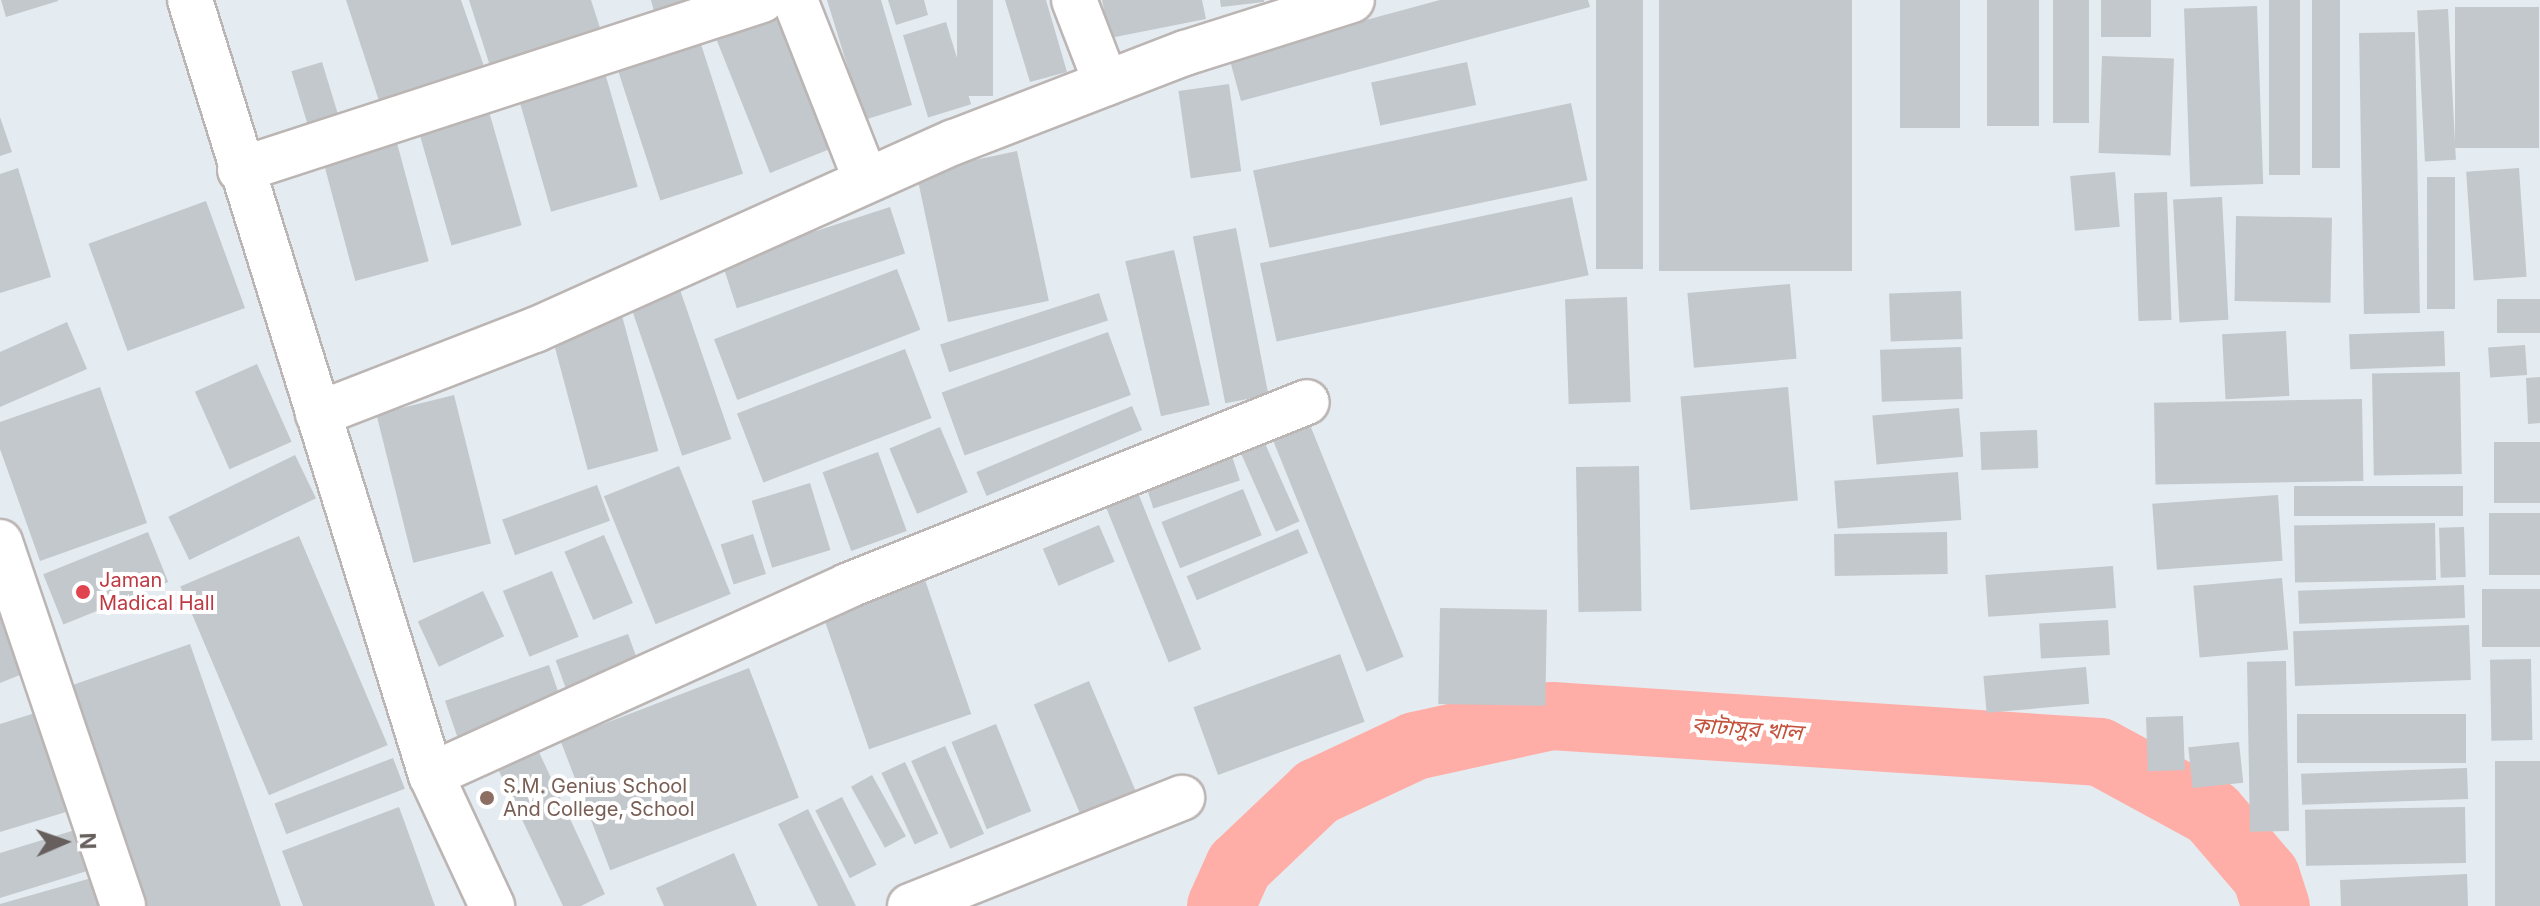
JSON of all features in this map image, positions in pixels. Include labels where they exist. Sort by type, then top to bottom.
[{"type":"street","points":[[240,170],[762,0]]},
{"type":"street","points":[[795,0],[866,180]]},
{"type":"street","points":[[1074,0],[1106,83]]},
{"type":"street","points":[[318,414],[535,330],[866,180],[1106,83],[1352,0]]},
{"type":"street","points":[[199,3],[240,170],[431,775],[492,906]]},
{"type":"street","points":[[431,775],[847,586],[1306,402]]},
{"type":"street","points":[[0,542],[123,906]]},
{"type":"street","points":[[910,906],[1182,798]]},
{"type":"building","points":[[1,0],[58,0],[58,1],[6,17]]},
{"type":"building","points":[[346,0],[461,0],[485,69],[380,104]]},
{"type":"building","points":[[469,0],[591,0],[601,31],[490,66]]},
{"type":"building","points":[[651,0],[686,0],[686,1],[654,11]]},
{"type":"building","points":[[775,0],[845,143],[770,173],[711,26]]},
{"type":"building","points":[[827,0],[881,0],[912,105],[864,120]]},
{"type":"building","points":[[888,0],[924,0],[928,15],[896,25]]},
{"type":"building","points":[[957,0],[993,0],[993,96],[957,96]]},
{"type":"building","points":[[1005,0],[1046,0],[1067,72],[1030,82]]},
{"type":"building","points":[[1102,0],[1202,0],[1206,19],[1110,38]]},
{"type":"building","points":[[1220,0],[1264,0],[1264,2],[1221,7]]},
{"type":"building","points":[[1440,0],[1588,0],[1590,7],[1241,101],[1229,57]]},
{"type":"building","points":[[1596,0],[1643,0],[1643,269],[1596,269]]},
{"type":"building","points":[[1659,0],[1852,0],[1852,271],[1659,271]]},
{"type":"building","points":[[1900,0],[1960,0],[1960,128],[1900,128]]},
{"type":"building","points":[[1987,0],[2039,0],[2039,126],[1987,126]]},
{"type":"building","points":[[2053,0],[2089,0],[2089,123],[2053,123]]},
{"type":"building","points":[[2101,0],[2151,0],[2151,37],[2101,37]]},
{"type":"building","points":[[2269,0],[2300,0],[2300,175],[2269,175]]},
{"type":"building","points":[[2312,0],[2340,0],[2340,168],[2312,168]]},
{"type":"building","points":[[2257,6],[2263,184],[2190,186],[2184,9]]},
{"type":"building","points":[[2455,7],[2539,7],[2539,148],[2455,148]]},
{"type":"building","points":[[2448,9],[2456,160],[2425,161],[2417,11]]},
{"type":"building","points":[[946,22],[971,104],[928,117],[903,35]]},
{"type":"building","points":[[697,32],[743,174],[660,201],[614,59]]},
{"type":"building","points":[[2415,32],[2420,313],[2364,314],[2359,33]]},
{"type":"building","points":[[2102,56],[2174,59],[2171,155],[2099,153]]},
{"type":"building","points":[[601,59],[638,187],[551,212],[514,84]]},
{"type":"building","points":[[322,62],[341,125],[311,134],[291,71]]},
{"type":"building","points":[[1467,62],[1476,105],[1380,125],[1371,82]]},
{"type":"building","points":[[1229,84],[1241,171],[1191,178],[1178,91]]},
{"type":"building","points":[[1571,103],[1587,180],[1270,248],[1253,171]]},
{"type":"building","points":[[488,108],[522,225],[451,245],[418,128]]},
{"type":"building","points":[[0,117],[12,152],[0,156]]},
{"type":"building","points":[[393,128],[429,261],[355,281],[320,148]]},
{"type":"building","points":[[1017,151],[1049,301],[948,322],[916,172]]},
{"type":"building","points":[[18,168],[51,277],[0,293],[0,174]]},
{"type":"building","points":[[2519,168],[2527,277],[2474,280],[2466,172]]},
{"type":"building","points":[[2115,172],[2120,227],[2075,231],[2070,176]]},
{"type":"building","points":[[2427,177],[2455,177],[2455,309],[2427,309]]},
{"type":"building","points":[[2167,192],[2171,320],[2138,321],[2134,193]]},
{"type":"building","points":[[1572,197],[1589,275],[1277,342],[1260,263]]},
{"type":"building","points":[[2222,197],[2228,320],[2180,322],[2173,200]]},
{"type":"building","points":[[206,201],[245,308],[128,351],[89,244]]},
{"type":"building","points":[[890,207],[905,254],[737,308],[722,262]]},
{"type":"building","points":[[2236,216],[2332,218],[2331,303],[2235,301]]},
{"type":"building","points":[[1236,228],[1268,395],[1225,403],[1193,236]]},
{"type":"building","points":[[1174,250],[1210,405],[1161,416],[1125,261]]},
{"type":"building","points":[[897,269],[920,330],[737,400],[714,339]]},
{"type":"building","points":[[677,281],[731,439],[682,456],[628,298]]},
{"type":"building","points":[[1790,284],[1797,359],[1694,368],[1687,293]]},
{"type":"building","points":[[1961,291],[1963,339],[1891,341],[1889,294]]},
{"type":"building","points":[[1099,293],[1108,321],[949,372],[940,345]]},
{"type":"building","points":[[1627,297],[1631,402],[1569,404],[1565,299]]},
{"type":"building","points":[[2497,299],[2540,299],[2540,333],[2497,333]]},
{"type":"building","points":[[621,312],[658,451],[588,470],[550,331]]},
{"type":"building","points":[[67,322],[87,369],[0,407],[0,352]]},
{"type":"building","points":[[2286,331],[2289,396],[2225,399],[2222,334]]},
{"type":"building","points":[[2444,331],[2445,366],[2350,369],[2349,334]]},
{"type":"building","points":[[1108,332],[1131,395],[965,455],[942,393]]},
{"type":"building","points":[[2525,345],[2527,375],[2490,378],[2488,348]]},
{"type":"building","points":[[1961,347],[1963,399],[1882,402],[1880,350]]},
{"type":"building","points":[[905,349],[932,418],[763,483],[737,414]]},
{"type":"building","points":[[257,364],[292,442],[229,469],[195,392]]},
{"type":"building","points":[[2460,372],[2462,474],[2374,476],[2372,374]]},
{"type":"building","points":[[2540,377],[2540,423],[2528,424],[2526,378]]},
{"type":"building","points":[[100,387],[147,523],[40,561],[0,449],[0,422]]},
{"type":"building","points":[[1788,387],[1798,501],[1690,510],[1680,396]]},
{"type":"building","points":[[454,395],[491,543],[413,563],[376,414]]},
{"type":"building","points":[[2362,399],[2363,481],[2155,485],[2154,403]]},
{"type":"building","points":[[1132,406],[1142,430],[987,496],[976,472]]},
{"type":"building","points":[[1959,408],[1963,457],[1877,464],[1872,416]]},
{"type":"building","points":[[1310,425],[1404,657],[1367,672],[1273,440]]},
{"type":"building","points":[[940,427],[968,492],[917,514],[889,448]]},
{"type":"building","points":[[2037,430],[2038,468],[1981,470],[1980,432]]},
{"type":"building","points":[[1263,439],[1300,521],[1276,532],[1239,450]]},
{"type":"building","points":[[2494,442],[2540,442],[2540,503],[2494,503]]},
{"type":"building","points":[[1230,450],[1240,480],[1153,509],[1143,478]]},
{"type":"building","points":[[878,452],[907,531],[851,551],[823,472]]},
{"type":"building","points":[[295,455],[316,498],[189,560],[168,517]]},
{"type":"building","points":[[679,466],[731,594],[656,624],[604,496]]},
{"type":"building","points":[[1639,466],[1642,611],[1579,612],[1576,467]]},
{"type":"building","points":[[1958,472],[1961,520],[1838,529],[1834,481]]},
{"type":"building","points":[[810,483],[830,550],[772,568],[752,501]]},
{"type":"building","points":[[597,485],[610,521],[515,555],[502,520]]},
{"type":"building","points":[[2294,486],[2463,486],[2463,516],[2294,516]]},
{"type":"building","points":[[1136,488],[1201,649],[1169,662],[1104,501]]},
{"type":"building","points":[[1243,489],[1262,535],[1180,568],[1161,522]]},
{"type":"building","points":[[2278,495],[2283,561],[2157,570],[2152,504]]},
{"type":"building","points":[[2489,513],[2540,513],[2540,575],[2489,575]]},
{"type":"building","points":[[2435,523],[2436,580],[2295,582],[2294,525]]},
{"type":"building","points":[[1099,525],[1115,562],[1058,586],[1043,549]]},
{"type":"building","points":[[2464,527],[2466,577],[2441,578],[2439,528]]},
{"type":"building","points":[[1298,529],[1308,553],[1197,600],[1187,576]]},
{"type":"building","points":[[148,532],[168,582],[63,624],[43,574]]},
{"type":"building","points":[[1947,532],[1948,574],[1835,576],[1834,534]]},
{"type":"building","points":[[753,534],[766,574],[734,584],[721,545]]},
{"type":"building","points":[[604,535],[633,603],[593,620],[564,552]]},
{"type":"building","points":[[299,536],[388,745],[269,795],[180,586]]},
{"type":"building","points":[[2113,566],[2116,608],[1988,617],[1985,575]]},
{"type":"building","points":[[552,571],[579,637],[529,657],[503,591]]},
{"type":"building","points":[[924,577],[971,714],[869,749],[822,612]]},
{"type":"building","points":[[2282,578],[2288,650],[2200,657],[2193,586]]},
{"type":"building","points":[[2464,585],[2465,618],[2299,624],[2298,591]]},
{"type":"building","points":[[2482,589],[2540,589],[2540,647],[2482,647]]},
{"type":"building","points":[[483,591],[504,636],[439,667],[418,621]]},
{"type":"building","points":[[0,594],[30,671],[0,683]]},
{"type":"building","points":[[1440,608],[1547,610],[1545,706],[1438,704]]},
{"type":"building","points":[[2108,620],[2110,655],[2041,659],[2039,624]]},
{"type":"building","points":[[2469,625],[2471,680],[2295,686],[2293,631]]},
{"type":"building","points":[[628,634],[640,667],[568,693],[556,660]]},
{"type":"building","points":[[190,644],[281,906],[143,906],[67,687]]},
{"type":"building","points":[[1340,654],[1365,722],[1218,775],[1193,707]]},
{"type":"building","points":[[2531,659],[2532,740],[2491,741],[2490,660]]},
{"type":"building","points":[[2286,661],[2289,831],[2250,832],[2247,662]]},
{"type":"building","points":[[549,665],[562,702],[458,738],[445,701]]},
{"type":"building","points":[[2086,667],[2089,704],[1987,713],[1983,676]]},
{"type":"building","points":[[749,668],[799,798],[610,870],[560,740]]},
{"type":"building","points":[[1089,681],[1148,821],[1093,844],[1034,704]]},
{"type":"building","points":[[35,713],[66,812],[0,832],[0,724]]},
{"type":"building","points":[[2297,714],[2466,714],[2466,763],[2297,763]]},
{"type":"building","points":[[2183,716],[2185,770],[2148,771],[2146,717]]},
{"type":"building","points":[[996,724],[1031,811],[987,829],[951,742]]},
{"type":"building","points":[[2239,742],[2243,783],[2193,788],[2188,747]]},
{"type":"building","points":[[945,746],[984,834],[950,849],[911,761]]},
{"type":"building","points":[[538,750],[605,894],[581,906],[563,906],[498,769]]},
{"type":"building","points":[[393,758],[405,789],[286,834],[274,804]]},
{"type":"building","points":[[2495,761],[2540,761],[2540,906],[2495,906]]},
{"type":"building","points":[[905,762],[938,834],[915,845],[881,773]]},
{"type":"building","points":[[2467,768],[2468,799],[2302,805],[2301,774]]},
{"type":"building","points":[[872,775],[906,836],[885,848],[851,787]]},
{"type":"building","points":[[842,797],[877,865],[850,878],[815,811]]},
{"type":"building","points":[[399,807],[435,906],[303,906],[282,851]]},
{"type":"building","points":[[2465,807],[2466,863],[2306,866],[2305,810]]},
{"type":"building","points":[[808,809],[856,906],[818,906],[778,824]]},
{"type":"building","points":[[75,830],[87,871],[0,898],[0,853]]},
{"type":"building","points":[[734,853],[757,906],[664,906],[656,888]]},
{"type":"building","points":[[2467,874],[2468,906],[2341,906],[2340,880]]},
{"type":"building","points":[[95,877],[103,906],[0,906],[0,904]]},
{"type":"waterway","name":"কাটাসুর খাল","points":[[1221,906],[1239,866],[1317,792],[1415,746],[1552,716],[2100,752],[2212,813],[2266,876],[2276,906]]},
{"type":"place","name":"Jaman Madical Hall","points":[[83,592]]},
{"type":"place","name":"S.M. Genius School And College, School","points":[[487,798]]}]
